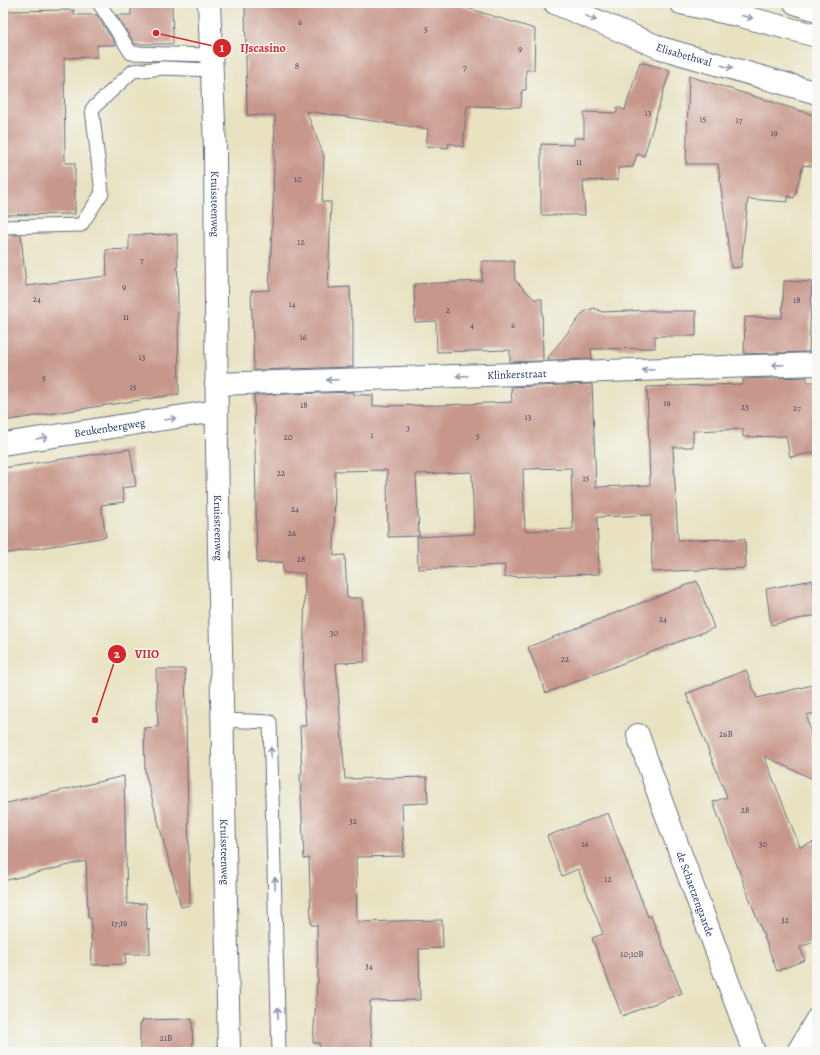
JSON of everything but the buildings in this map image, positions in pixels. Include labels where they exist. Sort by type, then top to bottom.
[{"type":"street","name":"Kruissteenweg","points":[[209,3],[215,146],[216,411],[229,1052]]},
{"type":"street","name":"Elisabethwal","points":[[555,3],[661,48],[817,93]]},
{"type":"street","points":[[681,3],[740,16],[813,35]]},
{"type":"street","points":[[795,3],[817,10]]},
{"type":"street","name":"Klinkerstraat","points":[[216,384],[817,364]]},
{"type":"street","name":"Beukenbergweg","points":[[3,444],[216,411]]},
{"type":"street","name":"de Schaetzengaarde","points":[[638,735],[754,1052]]},
{"type":"street","points":[[798,1052],[817,1019]]},
{"type":"lane","points":[[99,3],[131,53],[211,62]]},
{"type":"lane","points":[[3,227],[81,225],[102,193],[92,109],[134,71],[211,62]]},
{"type":"lane","points":[[222,720],[270,722],[279,1052]]},
{"type":"place","name":"IJscasino","points":[[156,33]]},
{"type":"place","name":"VIIO","points":[[95,720]]}]
